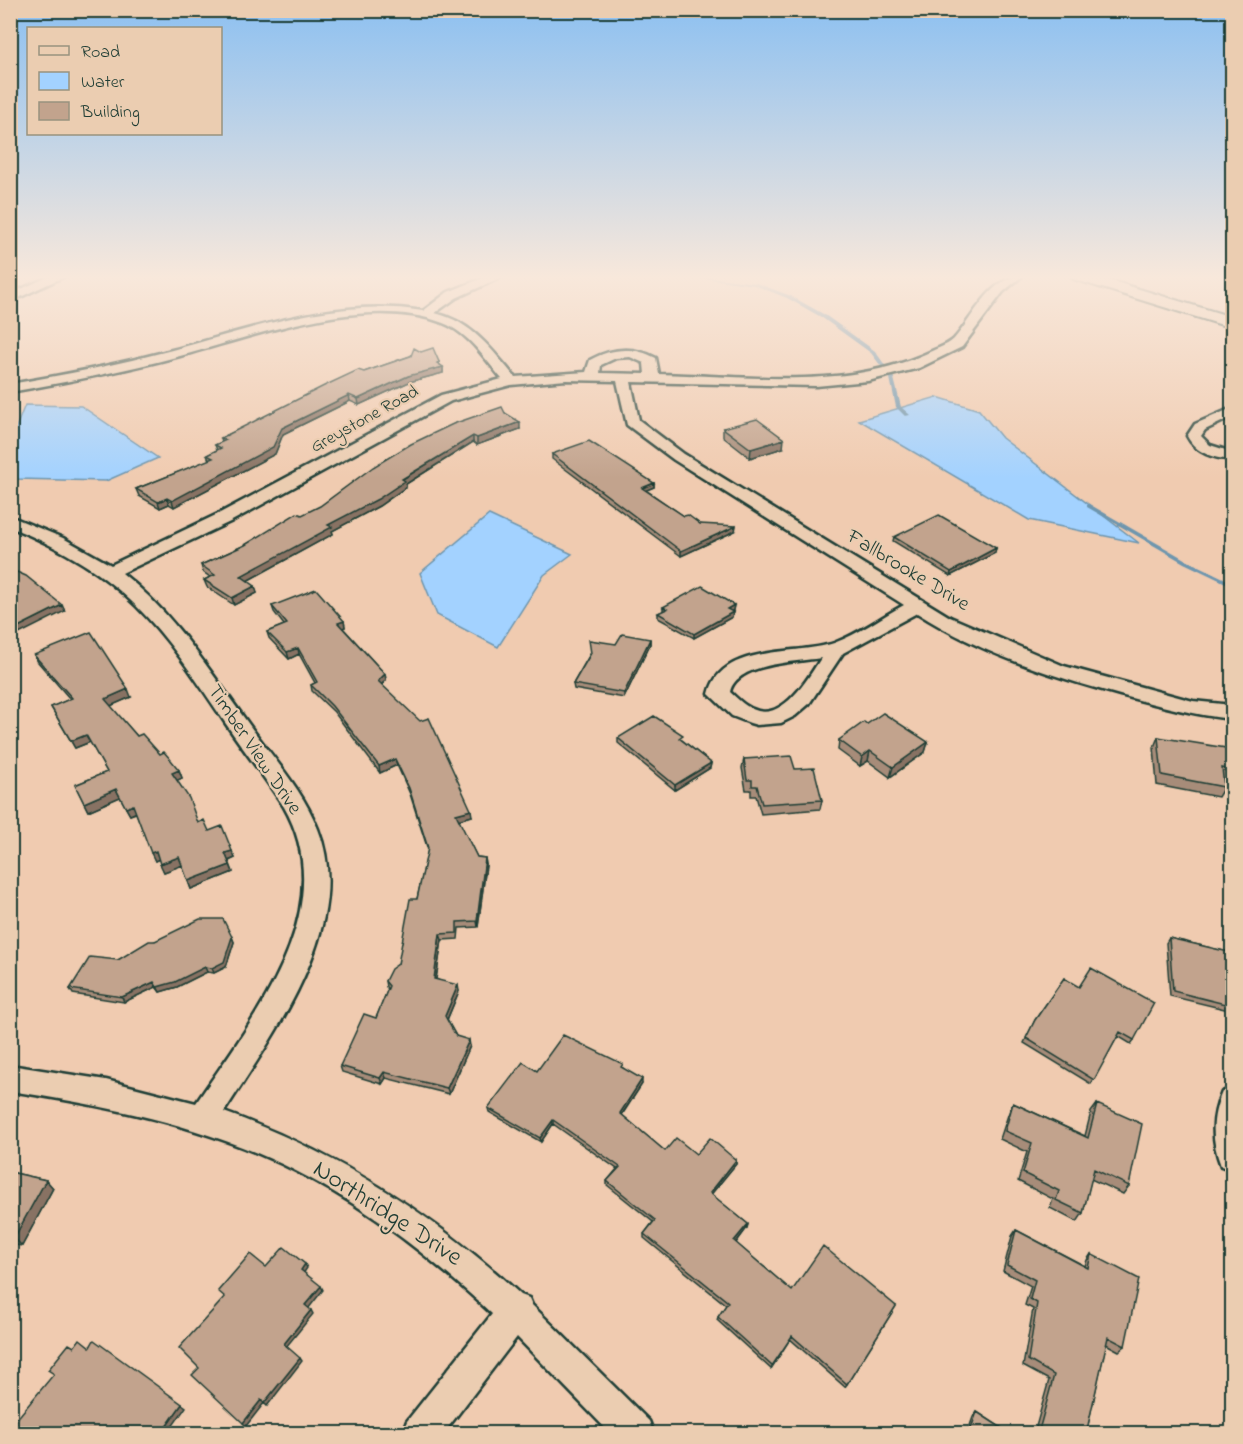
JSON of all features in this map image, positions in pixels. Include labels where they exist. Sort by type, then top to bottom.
[{"type":"street","points":[[10,388],[64,380],[209,343]]},
{"type":"street","points":[[478,343],[511,381]]},
{"type":"street","name":"Greystone Road","points":[[110,572],[224,518],[343,455],[392,425],[446,398],[511,381],[592,376],[816,382],[868,377],[914,365],[957,343]]},
{"type":"street","points":[[592,376],[595,363],[609,355],[621,353],[645,356],[651,361],[652,377]]},
{"type":"street","name":"Fallbrooke Drive","points":[[623,376],[632,422],[679,457],[944,621],[1057,671],[1193,708],[1233,712]]},
{"type":"street","points":[[1233,412],[1200,428],[1194,436],[1196,442],[1207,449],[1233,456]]},
{"type":"street","name":"Timber View Drive","points":[[10,521],[65,545],[110,572],[148,605],[180,643],[303,822],[313,854],[315,889],[305,944],[276,1001],[203,1118]]},
{"type":"street","points":[[836,649],[796,708],[786,714],[766,719],[750,715],[739,711],[719,694],[718,685],[723,678],[750,664],[836,649],[916,605]]},
{"type":"street","name":"Northridge Drive","points":[[10,1078],[95,1090],[203,1118],[306,1161],[366,1194],[468,1268],[517,1310],[636,1434]]},
{"type":"street","points":[[1233,1102],[1228,1111],[1227,1127],[1233,1155]]},
{"type":"street","points":[[420,1434],[517,1310]]},
{"type":"water","points":[[937,397],[979,410],[1002,438],[1139,543],[1029,520],[859,420]]},
{"type":"water","points":[[25,405],[81,406],[158,458],[106,481],[17,479],[12,470],[10,452],[14,432]]},
{"type":"water","points":[[489,515],[572,554],[544,575],[498,647],[437,615],[420,573]]},
{"type":"building","points":[[414,348],[421,352],[433,348],[439,362],[437,363],[443,367],[408,376],[358,399],[349,395],[282,428],[273,447],[172,501],[167,498],[158,502],[136,489],[213,458],[207,455],[221,448],[215,445],[226,440],[221,438],[358,370],[364,372],[411,356]]},
{"type":"building","points":[[502,407],[505,413],[520,422],[477,438],[473,436],[402,479],[405,481],[378,499],[328,525],[332,527],[241,576],[255,586],[232,598],[204,580],[215,575],[201,565],[245,545],[297,513],[302,515],[320,506],[373,467],[411,444],[453,424]]},
{"type":"building","points":[[757,419],[784,439],[751,449],[723,428]]},
{"type":"building","points":[[589,441],[654,483],[642,488],[684,516],[688,515],[700,524],[736,526],[681,551],[552,454]]},
{"type":"building","points":[[939,515],[996,548],[951,572],[894,537]]},
{"type":"building","points":[[10,569],[26,576],[62,605],[14,629],[10,625]]},
{"type":"building","points":[[702,586],[734,605],[727,609],[733,612],[694,634],[658,613],[667,609],[663,607]]},
{"type":"building","points":[[316,589],[344,621],[338,623],[385,674],[378,681],[420,721],[429,718],[471,810],[456,814],[477,857],[485,858],[477,921],[457,922],[457,933],[440,934],[434,979],[458,985],[445,1016],[456,1036],[469,1040],[447,1088],[384,1072],[380,1078],[340,1066],[364,1014],[376,1018],[389,986],[385,981],[391,969],[398,964],[410,899],[417,899],[428,848],[409,788],[395,759],[379,766],[332,706],[311,685],[317,682],[298,648],[287,652],[267,632],[287,624],[272,606]]},
{"type":"building","points":[[91,632],[128,689],[105,699],[137,736],[142,734],[160,754],[164,752],[179,770],[172,773],[189,798],[198,823],[204,820],[209,831],[222,826],[232,851],[225,853],[230,865],[188,881],[179,857],[160,864],[156,851],[151,853],[133,805],[126,808],[116,789],[84,803],[75,785],[107,772],[86,735],[71,741],[51,707],[72,698],[34,655]]},
{"type":"building","points":[[622,634],[650,639],[624,693],[573,684],[591,653],[589,640],[616,644]]},
{"type":"building","points":[[883,713],[928,742],[893,767],[870,751],[862,757],[839,740],[864,722],[867,724]]},
{"type":"building","points":[[654,716],[683,735],[679,738],[711,763],[675,785],[618,738]]},
{"type":"building","points":[[1158,737],[1232,749],[1233,770],[1222,768],[1224,787],[1162,775]]},
{"type":"building","points":[[791,756],[795,769],[814,768],[822,800],[762,804],[757,786],[752,786],[752,780],[747,780],[744,759]]},
{"type":"building","points":[[200,919],[223,919],[232,937],[224,962],[212,968],[205,967],[175,982],[157,987],[154,982],[122,997],[70,989],[90,957],[118,960],[149,941],[155,941]]},
{"type":"building","points":[[1169,938],[1233,953],[1233,1006],[1173,991]]},
{"type":"building","points":[[1091,968],[1154,1003],[1134,1040],[1120,1032],[1094,1080],[1026,1038],[1035,1020],[1064,978],[1079,987]]},
{"type":"building","points":[[563,1035],[623,1064],[621,1067],[642,1079],[620,1113],[665,1151],[676,1138],[696,1154],[710,1138],[736,1160],[710,1193],[748,1224],[734,1241],[792,1291],[823,1246],[896,1306],[847,1384],[792,1336],[772,1366],[718,1317],[728,1302],[644,1234],[655,1220],[607,1181],[620,1167],[553,1120],[540,1138],[488,1108],[523,1062],[537,1071]]},
{"type":"building","points":[[1013,1103],[1088,1138],[1097,1104],[1142,1124],[1129,1186],[1094,1169],[1083,1213],[1056,1200],[1059,1191],[1023,1173],[1032,1143],[1005,1131]]},
{"type":"building","points":[[10,1172],[46,1180],[14,1238],[10,1238]]},
{"type":"building","points":[[1016,1230],[1088,1268],[1091,1254],[1139,1279],[1125,1346],[1108,1337],[1086,1434],[1038,1434],[1054,1375],[1028,1360],[1037,1303],[1030,1299],[1035,1280],[1007,1265]]},
{"type":"building","points":[[284,1247],[305,1264],[301,1270],[321,1286],[305,1305],[311,1310],[284,1344],[300,1358],[264,1403],[261,1400],[243,1423],[192,1375],[199,1368],[179,1348],[225,1297],[218,1291],[250,1254],[266,1267]]},
{"type":"building","points":[[80,1339],[90,1347],[94,1340],[182,1404],[161,1434],[97,1434],[94,1431],[93,1434],[10,1434],[10,1416],[16,1420],[54,1374],[48,1370],[69,1344],[74,1347]]},
{"type":"building","points":[[977,1412],[1011,1434],[969,1434]]},
{"type":"waterway","points":[[861,343],[873,352],[892,378],[899,407],[907,415]]},
{"type":"waterway","points":[[1089,506],[1186,562],[1232,584]]}]
